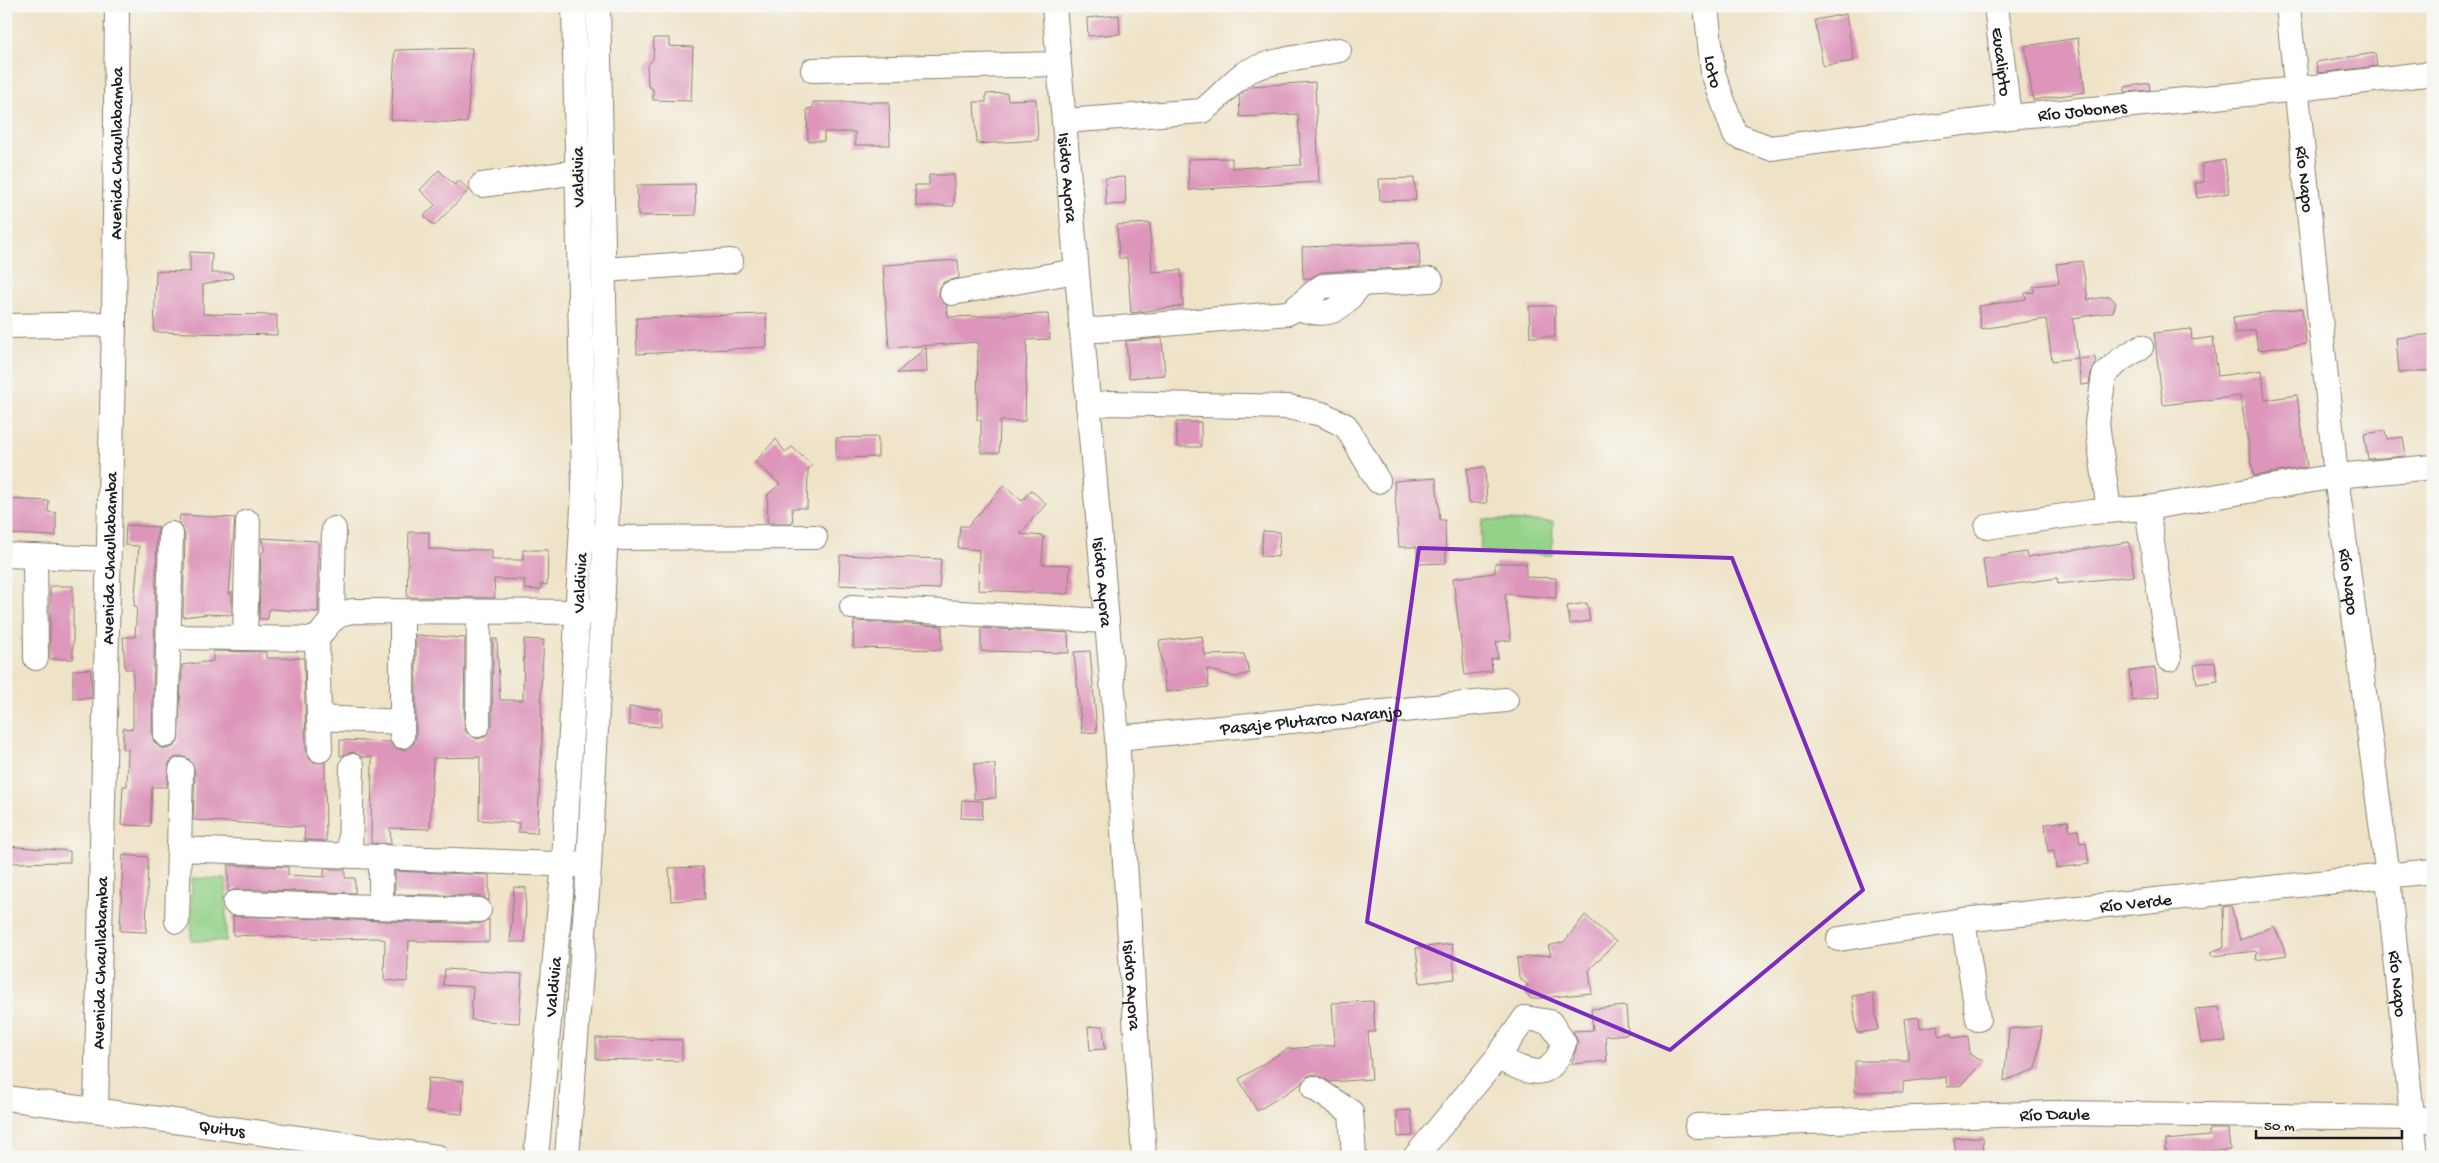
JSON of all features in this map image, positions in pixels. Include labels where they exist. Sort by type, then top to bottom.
[{"type":"street","name":"Avenida Chaullabamba","points":[[96,1109],[114,324],[117,6]]},
{"type":"street","name":"Valdivia","points":[[536,1157],[564,863],[584,488],[574,6]]},
{"type":"street","name":"Valdivia","points":[[567,1157],[573,1055],[589,866],[608,490],[598,6]]},
{"type":"street","name":"Isidro Ayora","points":[[1054,6],[1117,738],[1144,1157]]},
{"type":"street","name":"Loto","points":[[1706,6],[1713,73],[1735,135]]},
{"type":"street","name":"Eucalipto","points":[[1996,6],[2009,117]]},
{"type":"street","name":"Río Napo","points":[[2288,6],[2298,89],[2336,476],[2388,877],[2423,1120],[2416,1157]]},
{"type":"street","points":[[1064,121],[1202,112],[1242,75],[1259,67],[1339,50]]},
{"type":"street","points":[[813,70],[1058,64]]},
{"type":"street","name":"Río Jobones","points":[[1735,135],[1770,148],[2009,117],[2298,89],[2433,73]]},
{"type":"street","points":[[482,185],[577,164],[601,154]]},
{"type":"street","points":[[604,270],[731,261]]},
{"type":"street","points":[[952,293],[1076,271]]},
{"type":"street","points":[[1081,328],[1098,330],[1288,313],[1298,308],[1308,296],[1323,286],[1430,280]]},
{"type":"street","points":[[6,326],[114,324]]},
{"type":"street","points":[[2109,511],[2097,423],[2104,375],[2120,360],[2140,347]]},
{"type":"street","points":[[1088,406],[1109,403],[1288,407],[1322,414],[1346,426],[1378,481]]},
{"type":"street","points":[[1987,528],[2109,511],[2146,508],[2336,476],[2433,467]]},
{"type":"street","points":[[2146,508],[2169,659]]},
{"type":"street","points":[[245,638],[248,522]]},
{"type":"street","points":[[332,620],[334,529]]},
{"type":"street","points":[[166,735],[171,534]]},
{"type":"street","points":[[582,538],[814,537]]},
{"type":"street","points":[[6,555],[108,559]]},
{"type":"street","points":[[35,556],[36,658]]},
{"type":"street","points":[[852,607],[1107,621]]},
{"type":"street","points":[[320,750],[317,639],[332,620],[340,614],[352,612],[603,613]]},
{"type":"street","points":[[319,718],[402,729],[402,613]]},
{"type":"street","points":[[478,725],[479,613]]},
{"type":"street","points":[[169,637],[317,639]]},
{"type":"street","name":"Pasaje Plutarco Naranjo","points":[[1117,738],[1506,700]]},
{"type":"street","points":[[350,855],[352,766]]},
{"type":"street","points":[[177,921],[181,770]]},
{"type":"street","points":[[179,849],[564,863],[589,866]]},
{"type":"street","points":[[381,856],[381,906]]},
{"type":"street","name":"Río Verde","points":[[1839,939],[1963,920],[2433,871]]},
{"type":"street","points":[[234,903],[479,910]]},
{"type":"street","points":[[1963,920],[1978,1019]]},
{"type":"street","points":[[547,1052],[573,1055]]},
{"type":"street","points":[[1415,1157],[1497,1058]]},
{"type":"street","points":[[1314,1088],[1351,1112],[1354,1157]]},
{"type":"street","name":"Quitus","points":[[6,1098],[437,1157]]},
{"type":"street","name":"Río Daule","points":[[1697,1126],[2054,1112],[2423,1120]]},
{"type":"highlighted area","points":[[1419,548],[1732,558],[1863,890],[1670,1050],[1367,922]]},
{"type":"green space","points":[[1482,519],[1553,522],[1552,555],[1480,552]]},
{"type":"green space","points":[[192,878],[226,879],[226,941],[191,941]]},
{"type":"building","points":[[1846,14],[1854,61],[1823,66],[1815,20]]},
{"type":"building","points":[[1119,15],[1120,34],[1088,36],[1087,18]]},
{"type":"building","points":[[654,38],[669,38],[669,46],[693,47],[691,101],[653,100],[653,89],[648,86],[647,66],[653,59]]},
{"type":"building","points":[[2078,38],[2085,92],[2033,100],[2025,46]]},
{"type":"building","points":[[472,48],[467,123],[391,120],[395,50]]},
{"type":"building","points":[[2375,53],[2377,66],[2318,73],[2316,62]]},
{"type":"building","points":[[1315,82],[1319,182],[1189,190],[1188,159],[1232,158],[1232,168],[1301,165],[1298,114],[1240,117],[1239,96],[1251,86]]},
{"type":"building","points":[[2149,83],[2150,90],[2125,92],[2125,87]]},
{"type":"building","points":[[1007,93],[1008,100],[1036,99],[1038,140],[977,144],[974,102],[986,102],[986,94]]},
{"type":"building","points":[[813,102],[889,102],[890,145],[855,145],[855,132],[824,132],[824,141],[808,141],[807,109],[813,108]]},
{"type":"building","points":[[2225,160],[2229,193],[2197,198],[2195,183],[2204,182],[2201,164]]},
{"type":"building","points":[[439,170],[454,185],[458,180],[469,190],[434,226],[424,216],[435,205],[420,190]]},
{"type":"building","points":[[929,175],[954,175],[954,206],[916,206],[915,185],[929,185]]},
{"type":"building","points":[[1125,177],[1126,204],[1106,205],[1105,178]]},
{"type":"building","points":[[1414,178],[1416,200],[1380,201],[1379,179]]},
{"type":"building","points":[[695,184],[696,215],[638,216],[637,185]]},
{"type":"building","points":[[1150,223],[1152,272],[1181,270],[1183,306],[1131,313],[1127,258],[1119,258],[1117,225]]},
{"type":"building","points":[[1419,243],[1420,267],[1322,272],[1310,278],[1303,278],[1302,247]]},
{"type":"building","points":[[190,252],[212,253],[211,273],[232,273],[233,278],[203,285],[203,314],[277,315],[277,335],[154,332],[156,271],[190,272]]},
{"type":"building","points":[[958,260],[959,278],[944,282],[939,289],[939,296],[947,306],[948,317],[1048,314],[1050,339],[1027,340],[1025,421],[1000,421],[999,453],[981,453],[981,420],[977,420],[978,342],[889,348],[883,265]]},
{"type":"building","points":[[2082,261],[2088,300],[2110,296],[2116,303],[2113,312],[2073,318],[2078,358],[2052,361],[2046,319],[1981,329],[1978,306],[2026,299],[2025,293],[2034,292],[2033,286],[2059,283],[2056,264]]},
{"type":"building","points":[[1529,306],[1555,306],[1555,337],[1530,337]]},
{"type":"building","points":[[2302,308],[2306,344],[2258,350],[2255,330],[2235,333],[2233,317]]},
{"type":"building","points":[[766,314],[767,347],[637,354],[636,318]]},
{"type":"building","points":[[2191,329],[2192,340],[2213,337],[2218,376],[2262,370],[2265,400],[2297,395],[2307,467],[2254,476],[2240,396],[2163,405],[2154,333]]},
{"type":"building","points":[[2433,334],[2433,370],[2399,373],[2396,338]]},
{"type":"building","points":[[1162,338],[1165,375],[1129,378],[1126,341]]},
{"type":"building","points":[[926,347],[927,372],[897,373]]},
{"type":"building","points":[[2095,357],[2096,364],[2091,372],[2089,384],[2081,385],[2078,359]]},
{"type":"building","points":[[1176,422],[1201,422],[1201,447],[1177,447]]},
{"type":"building","points":[[2385,431],[2387,439],[2403,437],[2406,456],[2368,459],[2364,434]]},
{"type":"building","points":[[878,437],[878,457],[836,458],[836,438]]},
{"type":"building","points":[[776,439],[785,452],[792,447],[812,465],[808,470],[807,508],[792,508],[793,523],[767,523],[768,494],[780,484],[755,462]]},
{"type":"building","points":[[1485,467],[1487,503],[1469,503],[1467,469]]},
{"type":"building","points":[[1436,478],[1440,520],[1445,520],[1446,563],[1417,564],[1417,547],[1399,547],[1394,481]]},
{"type":"building","points":[[1004,485],[1022,501],[1031,490],[1046,504],[1020,534],[1044,536],[1042,564],[1070,565],[1069,594],[978,590],[979,550],[958,548],[960,526],[968,526]]},
{"type":"building","points":[[6,499],[49,501],[48,512],[56,513],[56,536],[6,534]]},
{"type":"building","points":[[180,515],[235,518],[229,595],[232,591],[232,615],[207,614],[183,617],[185,534],[179,523]]},
{"type":"building","points":[[126,525],[159,527],[157,534],[152,735],[154,742],[159,747],[166,749],[173,747],[178,742],[182,665],[213,661],[213,651],[266,652],[266,658],[304,658],[306,751],[308,757],[313,762],[325,762],[326,841],[304,840],[305,827],[193,820],[195,770],[189,759],[182,756],[174,758],[169,763],[167,787],[152,787],[150,826],[121,825],[123,786],[127,786],[128,749],[123,749],[123,728],[133,729],[133,669],[125,669],[123,637],[135,637],[137,606],[134,606],[139,546],[125,545]]},
{"type":"building","points":[[1263,531],[1280,532],[1278,557],[1261,556]]},
{"type":"building","points":[[409,532],[429,532],[429,549],[492,550],[492,560],[523,560],[523,550],[548,550],[547,585],[541,584],[541,590],[524,589],[525,580],[494,579],[495,598],[407,597]]},
{"type":"building","points":[[261,538],[318,541],[318,612],[269,609],[268,619],[259,619],[261,554],[265,549]]},
{"type":"building","points":[[2129,542],[2134,576],[2058,584],[2057,578],[1987,588],[1983,559],[2026,552],[2027,557]]},
{"type":"building","points":[[840,555],[941,559],[939,589],[839,585]]},
{"type":"building","points":[[1495,563],[1526,563],[1526,577],[1556,578],[1556,598],[1505,594],[1511,640],[1496,642],[1498,658],[1491,659],[1492,671],[1465,675],[1453,578],[1495,573]]},
{"type":"building","points":[[50,586],[73,586],[73,659],[50,659]]},
{"type":"building","points":[[1587,603],[1590,621],[1570,624],[1567,606]]},
{"type":"building","points":[[854,621],[942,626],[942,650],[853,648]]},
{"type":"building","points":[[981,628],[1068,633],[1069,653],[981,651]]},
{"type":"building","points":[[416,635],[465,638],[464,725],[466,732],[477,739],[485,737],[492,725],[493,639],[497,639],[500,700],[523,700],[524,639],[544,640],[541,687],[542,745],[537,833],[518,832],[519,823],[479,820],[480,757],[433,758],[430,829],[390,828],[391,844],[371,843],[372,757],[362,757],[353,752],[340,756],[340,740],[390,742],[395,748],[402,750],[414,743],[416,736]]},
{"type":"building","points":[[1202,636],[1205,655],[1244,654],[1250,673],[1236,677],[1207,669],[1209,687],[1166,692],[1159,641]]},
{"type":"building","points":[[1090,651],[1097,732],[1082,733],[1074,652]]},
{"type":"building","points":[[2215,662],[2218,681],[2197,684],[2194,665]]},
{"type":"building","points":[[2155,668],[2159,697],[2132,701],[2129,671]]},
{"type":"building","points":[[91,669],[92,698],[73,699],[73,670]]},
{"type":"building","points":[[629,707],[662,709],[661,727],[629,725]]},
{"type":"building","points":[[974,764],[995,764],[996,798],[974,799]]},
{"type":"building","points":[[962,800],[983,801],[982,819],[961,818]]},
{"type":"building","points":[[2068,821],[2070,831],[2078,830],[2080,843],[2086,842],[2089,864],[2056,868],[2054,850],[2048,851],[2045,824]]},
{"type":"building","points":[[6,846],[70,851],[70,862],[6,863]]},
{"type":"building","points":[[123,855],[148,857],[146,932],[120,931]]},
{"type":"building","points":[[228,865],[288,867],[288,875],[324,877],[324,869],[345,869],[345,878],[355,878],[355,893],[235,889],[228,892]]},
{"type":"building","points":[[703,867],[705,899],[671,901],[669,868]]},
{"type":"building","points":[[395,871],[489,875],[489,901],[479,896],[395,894]]},
{"type":"building","points":[[514,887],[526,888],[525,942],[510,942]]},
{"type":"building","points":[[2231,906],[2240,940],[2274,926],[2287,955],[2256,960],[2257,951],[2212,956],[2211,952],[2224,947],[2223,907]]},
{"type":"building","points":[[1585,915],[1616,942],[1589,970],[1592,993],[1531,999],[1523,991],[1528,985],[1519,977],[1517,958],[1551,955],[1548,946],[1564,942]]},
{"type":"building","points":[[233,916],[479,924],[489,919],[489,942],[409,941],[407,982],[384,980],[385,940],[378,938],[335,939],[233,935]]},
{"type":"building","points":[[1452,944],[1455,979],[1420,983],[1416,948]]},
{"type":"building","points":[[445,969],[522,974],[519,1023],[471,1020],[473,987],[443,985]]},
{"type":"building","points":[[1873,993],[1878,1030],[1857,1033],[1852,996]]},
{"type":"building","points":[[1373,1001],[1375,1032],[1368,1032],[1372,1079],[1330,1082],[1315,1074],[1308,1076],[1301,1084],[1257,1111],[1239,1079],[1287,1049],[1335,1045],[1332,1003]]},
{"type":"building","points":[[1626,1006],[1628,1034],[1605,1036],[1607,1061],[1572,1064],[1578,1042],[1573,1031],[1593,1030],[1591,1009]]},
{"type":"building","points":[[2219,1007],[2226,1041],[2201,1043],[2195,1009]]},
{"type":"building","points":[[1919,1017],[1920,1028],[1938,1025],[1939,1036],[1951,1034],[1952,1038],[1968,1036],[1970,1055],[1983,1061],[1962,1085],[1947,1087],[1946,1077],[1903,1082],[1903,1092],[1855,1092],[1855,1061],[1909,1061],[1904,1019]]},
{"type":"building","points":[[1103,1026],[1105,1049],[1090,1050],[1088,1027]]},
{"type":"building","points":[[2042,1026],[2036,1069],[2004,1081],[2009,1029]]},
{"type":"building","points":[[596,1038],[682,1040],[682,1061],[596,1059]]},
{"type":"building","points":[[428,1078],[464,1081],[462,1114],[426,1111]]},
{"type":"building","points":[[1411,1110],[1413,1136],[1398,1137],[1396,1111]]},
{"type":"building","points":[[2209,1129],[2228,1129],[2230,1150],[2201,1151],[2201,1157],[2166,1157],[2166,1140],[2209,1136]]},
{"type":"building","points":[[1983,1137],[1984,1157],[1956,1157],[1954,1138]]}]
